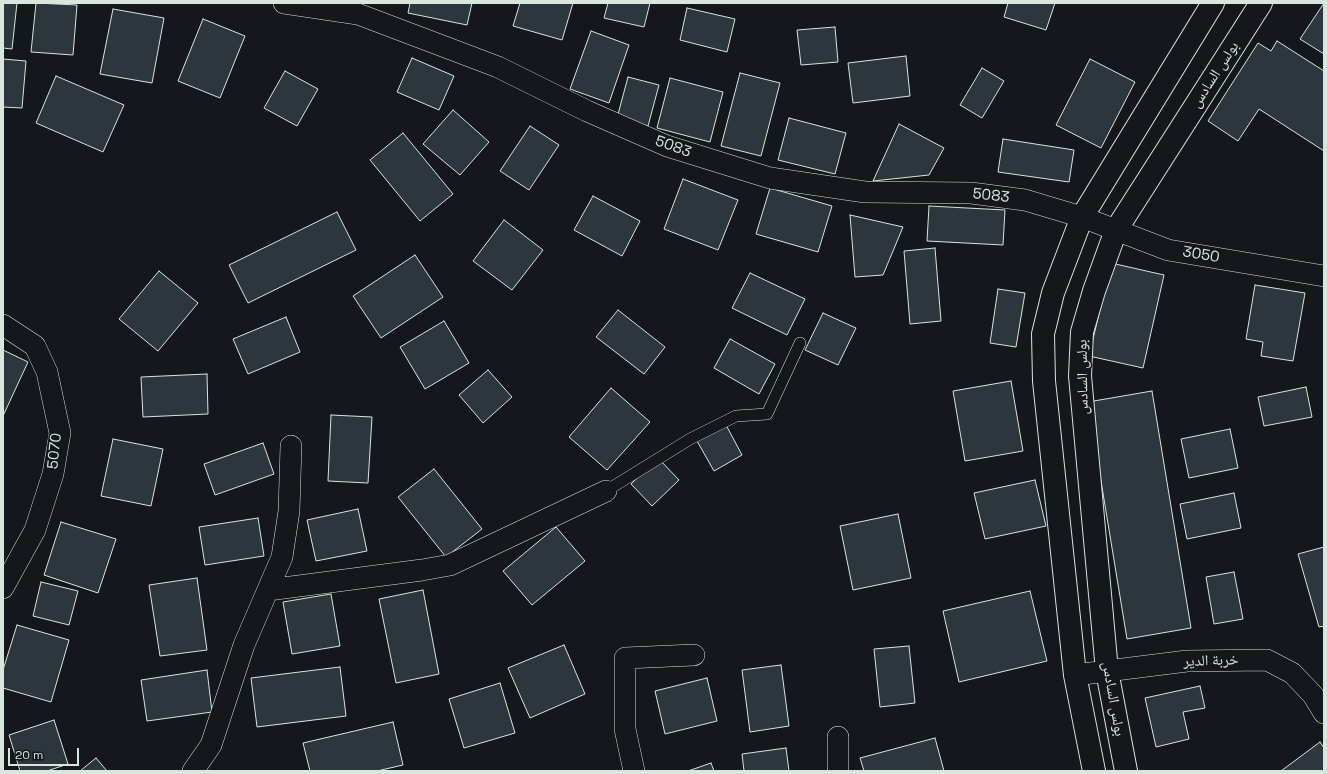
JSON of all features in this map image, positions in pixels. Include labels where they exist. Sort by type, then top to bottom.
[{"type":"street","name":"5083","points":[[284,3],[358,14],[498,67],[587,111],[668,146],[770,178],[865,192],[971,193],[1025,200],[1082,217]]},
{"type":"street","points":[[1094,771],[1075,675],[1044,381],[1043,334],[1053,293],[1082,217],[1213,3]]},
{"type":"street","name":"بولس السادس","points":[[1126,771],[1107,671],[1080,376],[1082,332],[1094,291],[1116,230],[1261,3]]},
{"type":"street","name":"3050","points":[[1082,217],[1168,250],[1324,276]]},
{"type":"street","name":"5070","points":[[3,325],[35,346],[47,372],[60,432],[53,474],[35,530],[3,588]]},
{"type":"street","points":[[193,771],[211,745],[244,645],[282,557],[289,511],[291,446]]},
{"type":"street","points":[[268,590],[450,565],[606,491]]},
{"type":"street","points":[[634,771],[625,728],[625,658],[694,655]]},
{"type":"street","name":"خربة الدير","points":[[1075,675],[1187,661],[1266,660],[1292,673],[1314,696],[1324,713]]},
{"type":"street","points":[[838,737],[838,771]]},
{"type":"lane","points":[[606,491],[690,439],[736,416],[768,414],[800,344]]},
{"type":"building","points":[[3,3],[17,3],[12,49],[3,48]]},
{"type":"building","points":[[36,3],[77,5],[73,55],[31,52]]},
{"type":"building","points":[[410,3],[472,3],[467,25],[408,13]]},
{"type":"building","points":[[520,3],[573,3],[562,40],[513,26]]},
{"type":"building","points":[[608,3],[650,3],[644,27],[604,18]]},
{"type":"building","points":[[1008,3],[1055,3],[1046,30],[1004,17]]},
{"type":"building","points":[[1324,3],[1324,54],[1300,39]]},
{"type":"building","points":[[687,8],[735,19],[727,52],[680,40]]},
{"type":"building","points":[[113,9],[164,18],[152,83],[100,74]]},
{"type":"building","points":[[203,19],[245,36],[220,98],[178,81]]},
{"type":"building","points":[[835,27],[838,62],[801,65],[797,30]]},
{"type":"building","points":[[591,31],[629,45],[609,103],[570,89]]},
{"type":"building","points":[[1277,41],[1324,71],[1324,151],[1259,109],[1238,141],[1208,121],[1258,43],[1271,51]]},
{"type":"building","points":[[906,56],[910,96],[853,103],[848,63]]},
{"type":"building","points":[[412,58],[454,76],[439,110],[397,92]]},
{"type":"building","points":[[3,59],[26,61],[22,108],[3,107]]},
{"type":"building","points":[[1090,59],[1135,82],[1101,148],[1056,125]]},
{"type":"building","points":[[982,68],[1004,81],[982,118],[960,105]]},
{"type":"building","points":[[285,71],[318,89],[297,126],[264,108]]},
{"type":"building","points":[[740,73],[780,83],[761,156],[721,146]]},
{"type":"building","points":[[56,76],[124,105],[103,152],[36,123]]},
{"type":"building","points":[[628,77],[659,85],[648,126],[617,118]]},
{"type":"building","points":[[670,78],[723,92],[710,142],[657,128]]},
{"type":"building","points":[[453,110],[489,142],[460,175],[423,144]]},
{"type":"building","points":[[789,118],[846,133],[835,174],[778,160]]},
{"type":"building","points":[[899,124],[944,148],[929,175],[873,181]]},
{"type":"building","points":[[530,126],[559,145],[529,190],[500,171]]},
{"type":"building","points":[[403,133],[453,194],[420,221],[370,160]]},
{"type":"building","points":[[1003,139],[1074,150],[1069,182],[998,172]]},
{"type":"building","points":[[683,179],[738,200],[718,250],[664,229]]},
{"type":"building","points":[[770,188],[832,206],[818,252],[756,234]]},
{"type":"building","points":[[593,196],[640,221],[622,256],[574,230]]},
{"type":"building","points":[[929,206],[1005,210],[1003,245],[927,241]]},
{"type":"building","points":[[337,212],[356,250],[248,303],[229,265]]},
{"type":"building","points":[[850,215],[903,227],[883,275],[855,277]]},
{"type":"building","points":[[504,220],[543,250],[512,290],[473,261]]},
{"type":"building","points":[[935,248],[941,321],[910,324],[904,251]]},
{"type":"building","points":[[415,255],[443,297],[381,338],[353,296]]},
{"type":"building","points":[[1111,263],[1164,275],[1143,368],[1089,356]]},
{"type":"building","points":[[159,271],[198,303],[158,351],[119,319]]},
{"type":"building","points":[[750,273],[805,299],[787,335],[732,308]]},
{"type":"building","points":[[1255,285],[1305,293],[1293,361],[1261,356],[1263,342],[1246,339]]},
{"type":"building","points":[[998,289],[1025,293],[1016,347],[990,343]]},
{"type":"building","points":[[618,310],[665,347],[644,374],[596,337]]},
{"type":"building","points":[[823,313],[856,328],[838,365],[805,350]]},
{"type":"building","points":[[286,317],[300,352],[248,374],[233,339]]},
{"type":"building","points":[[444,321],[469,363],[425,389],[400,347]]},
{"type":"building","points":[[730,339],[775,364],[759,394],[714,368]]},
{"type":"building","points":[[3,350],[28,362],[3,416]]},
{"type":"building","points":[[488,370],[512,397],[483,423],[459,395]]},
{"type":"building","points":[[207,374],[208,414],[143,417],[141,377]]},
{"type":"building","points":[[1011,381],[1023,451],[965,461],[953,391]]},
{"type":"building","points":[[1306,387],[1312,417],[1264,426],[1258,397]]},
{"type":"building","points":[[611,388],[650,422],[607,470],[569,437]]},
{"type":"building","points":[[1152,391],[1191,628],[1127,639],[1088,402]]},
{"type":"building","points":[[331,415],[372,417],[368,483],[328,481]]},
{"type":"building","points":[[726,425],[742,455],[714,471],[697,441]]},
{"type":"building","points":[[1230,429],[1238,468],[1189,478],[1181,439]]},
{"type":"building","points":[[113,439],[163,449],[151,506],[101,496]]},
{"type":"building","points":[[263,443],[274,474],[215,495],[204,464]]},
{"type":"building","points":[[658,458],[679,480],[652,506],[631,484]]},
{"type":"building","points":[[434,469],[482,529],[446,557],[398,497]]},
{"type":"building","points":[[1035,480],[1046,526],[985,539],[974,493]]},
{"type":"building","points":[[1234,493],[1241,528],[1187,539],[1180,504]]},
{"type":"building","points":[[358,509],[367,551],[316,561],[307,520]]},
{"type":"building","points":[[898,514],[911,578],[853,590],[840,526]]},
{"type":"building","points":[[258,518],[264,556],[205,565],[199,527]]},
{"type":"building","points":[[61,522],[116,539],[98,593],[44,575]]},
{"type":"building","points":[[556,527],[585,561],[532,605],[503,571]]},
{"type":"building","points":[[1324,547],[1324,626],[1319,627],[1298,554]]},
{"type":"building","points":[[1234,572],[1243,619],[1214,624],[1206,577]]},
{"type":"building","points":[[197,578],[207,650],[160,656],[149,585]]},
{"type":"building","points":[[41,582],[78,591],[69,625],[33,616]]},
{"type":"building","points":[[423,590],[439,674],[396,683],[379,599]]},
{"type":"building","points":[[1030,591],[1047,661],[959,682],[943,611]]},
{"type":"building","points":[[331,594],[340,646],[292,654],[283,602]]},
{"type":"building","points":[[17,625],[69,640],[51,702],[3,688],[3,670]]},
{"type":"building","points":[[564,645],[585,694],[530,718],[508,668]]},
{"type":"building","points":[[909,646],[915,703],[880,707],[874,649]]},
{"type":"building","points":[[781,665],[789,726],[750,732],[742,670]]},
{"type":"building","points":[[340,667],[346,716],[257,727],[251,678]]},
{"type":"building","points":[[207,670],[212,712],[147,721],[141,680]]},
{"type":"building","points":[[707,678],[717,721],[665,734],[655,691]]},
{"type":"building","points":[[500,683],[515,733],[464,748],[449,699]]},
{"type":"building","points":[[1200,686],[1205,708],[1183,712],[1189,739],[1156,747],[1145,698]]},
{"type":"building","points":[[54,720],[68,764],[47,771],[20,771],[9,735]]},
{"type":"building","points":[[393,722],[403,765],[377,771],[310,771],[303,743]]},
{"type":"building","points":[[935,738],[944,771],[864,771],[860,758]]},
{"type":"building","points":[[1320,742],[1324,748],[1324,771],[1281,771]]},
{"type":"building","points":[[786,748],[789,771],[744,771],[742,754]]},
{"type":"building","points":[[96,758],[107,771],[80,771]]},
{"type":"building","points":[[711,763],[714,771],[688,771]]}]
